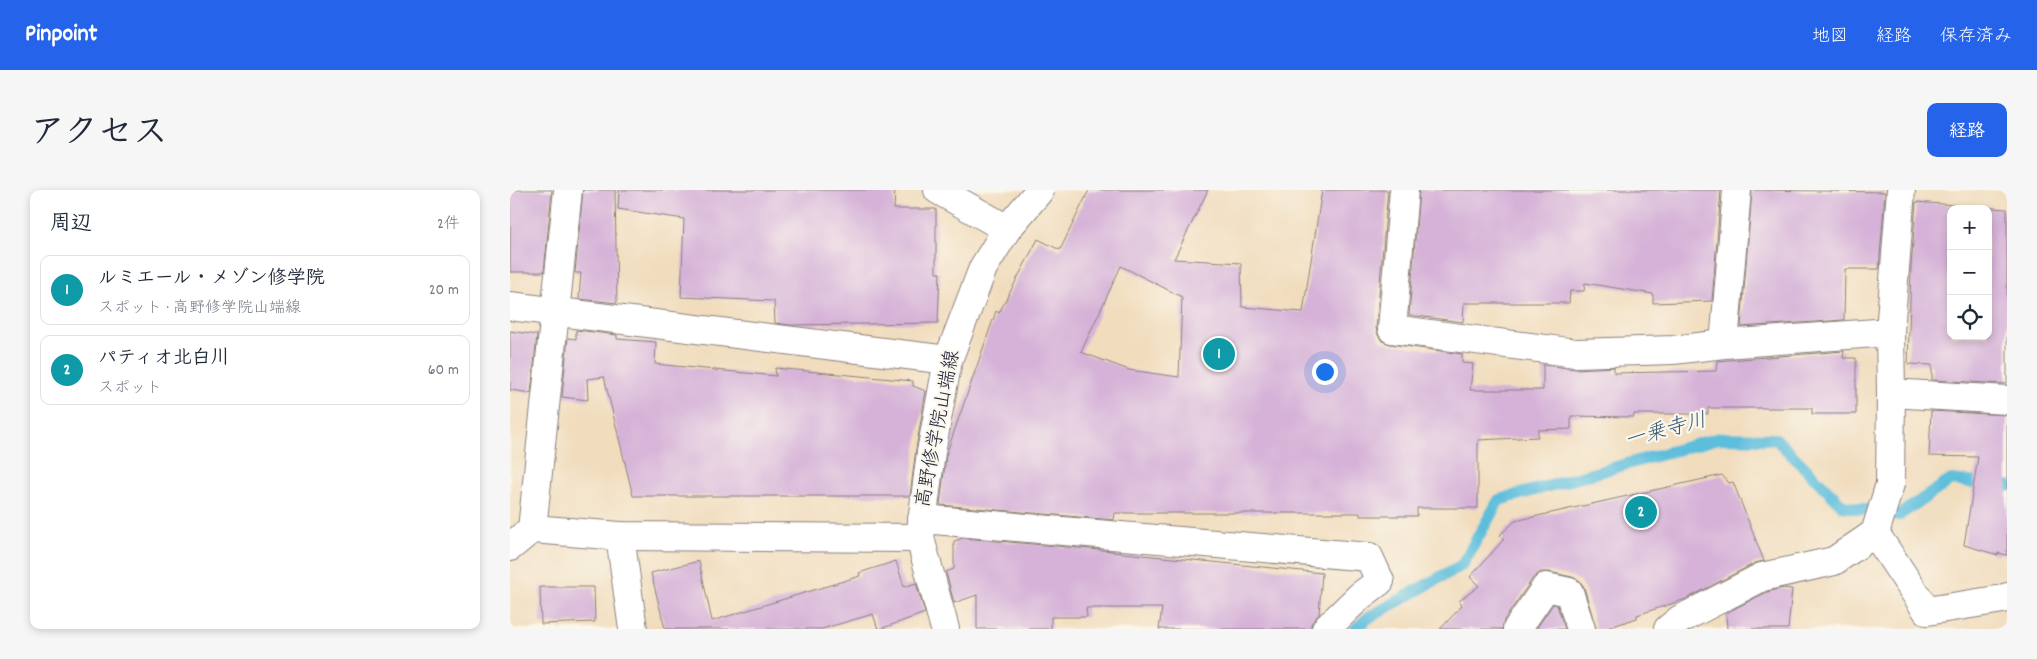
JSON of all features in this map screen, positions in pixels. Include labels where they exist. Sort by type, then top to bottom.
[{"type":"street","points":[[532,529],[568,190]]},
{"type":"street","points":[[938,190],[1006,228]]},
{"type":"street","name":"高野修学院山端線","points":[[945,629],[921,529],[931,452],[948,360],[984,268],[1006,228],[1040,190]]},
{"type":"street","points":[[1404,190],[1392,329],[1576,353],[1673,350],[1724,344],[1890,332]]},
{"type":"street","points":[[1724,344],[1737,190]]},
{"type":"street","points":[[1668,629],[1679,620],[1762,577],[1834,561],[1876,533],[1890,484],[1890,332],[1901,190]]},
{"type":"street","points":[[510,306],[948,360]]},
{"type":"street","points":[[1891,393],[2007,400]]},
{"type":"street","points":[[510,546],[532,529],[620,536],[921,529],[1369,557],[1380,582],[1360,596],[1326,629]]},
{"type":"street","points":[[1876,533],[1927,611],[2003,600],[2007,597]]},
{"type":"street","points":[[620,536],[633,629]]},
{"type":"street","points":[[1517,629],[1546,587],[1569,592],[1581,629]]},
{"type":"building","points":[[510,190],[552,190],[544,272],[510,272]]},
{"type":"building","points":[[583,190],[615,190],[617,303],[579,299],[581,273],[575,273]]},
{"type":"building","points":[[619,190],[895,190],[894,209],[936,209],[936,273],[940,273],[938,323],[790,325],[775,323],[774,301],[681,297],[684,219],[618,209]]},
{"type":"building","points":[[1089,190],[1208,190],[1174,259],[1241,263],[1242,307],[1303,312],[1322,190],[1388,190],[1376,328],[1378,335],[1382,341],[1390,344],[1462,354],[1462,363],[1473,364],[1470,390],[1543,390],[1543,365],[1576,369],[1614,367],[1614,373],[1716,371],[1717,361],[1844,351],[1843,358],[1856,358],[1856,414],[1812,414],[1812,408],[1708,408],[1708,414],[1634,414],[1634,417],[1571,416],[1571,429],[1538,430],[1538,437],[1478,440],[1478,508],[1417,508],[1417,516],[1360,516],[1360,513],[1115,513],[1114,520],[940,505],[946,455],[996,311],[999,313],[1038,239],[1060,250]],"holes":[[[1121,266],[1182,297],[1179,377],[1129,370],[1081,352]]]},
{"type":"building","points":[[1419,190],[1721,190],[1712,301],[1653,303],[1653,294],[1585,283],[1584,291],[1570,291],[1569,303],[1464,303],[1463,322],[1409,315]]},
{"type":"building","points":[[1752,190],[1885,192],[1879,269],[1845,269],[1844,320],[1741,327]]},
{"type":"building","points":[[1916,202],[1955,205],[1947,205],[1947,340],[1992,340],[1992,208],[2007,209],[2007,384],[1932,380],[1932,365],[1908,364],[1911,268]]},
{"type":"building","points":[[576,330],[617,335],[617,339],[656,342],[655,364],[776,376],[775,368],[913,381],[913,386],[926,391],[910,496],[633,496],[604,377],[587,379],[588,400],[562,397],[568,338],[576,339]]},
{"type":"building","points":[[510,331],[537,335],[531,393],[510,390]]},
{"type":"building","points":[[1931,411],[2007,415],[2007,555],[1998,553],[1998,555],[1964,545],[1978,457],[1929,456]]},
{"type":"building","points":[[1722,475],[1729,483],[1733,482],[1764,561],[1755,563],[1686,599],[1637,615],[1637,618],[1604,629],[1596,629],[1584,587],[1579,580],[1549,572],[1541,572],[1533,578],[1504,620],[1502,629],[1440,629],[1462,606],[1459,601],[1479,586],[1470,577],[1504,539],[1500,535],[1515,521]]},
{"type":"building","points":[[963,538],[1113,551],[1322,573],[1319,614],[1311,624],[1311,629],[1159,629],[1162,608],[1086,608],[1087,617],[1051,617],[1051,629],[977,629],[977,595],[954,603],[946,572],[954,569],[954,541]]},
{"type":"building","points":[[699,561],[712,621],[860,576],[859,573],[896,561],[904,587],[916,583],[925,613],[880,629],[878,629],[873,614],[822,629],[665,629],[651,573]]},
{"type":"building","points":[[540,587],[594,587],[595,622],[541,624]]},
{"type":"building","points":[[1783,588],[1792,589],[1788,629],[1727,629],[1726,613],[1767,592]]},
{"type":"building","points":[[1553,604],[1557,605],[1565,629],[1536,629]]},
{"type":"waterway","name":"一乗寺川","points":[[1356,629],[1368,618],[1462,565],[1499,500],[1719,438],[1776,439],[1843,506],[1899,515],[1951,480],[2007,486]]},
{"type":"place","name":"ルミエール・メゾン修学院","points":[[1219,354]]},
{"type":"place","name":"パティオ北白川","points":[[1641,512]]}]
